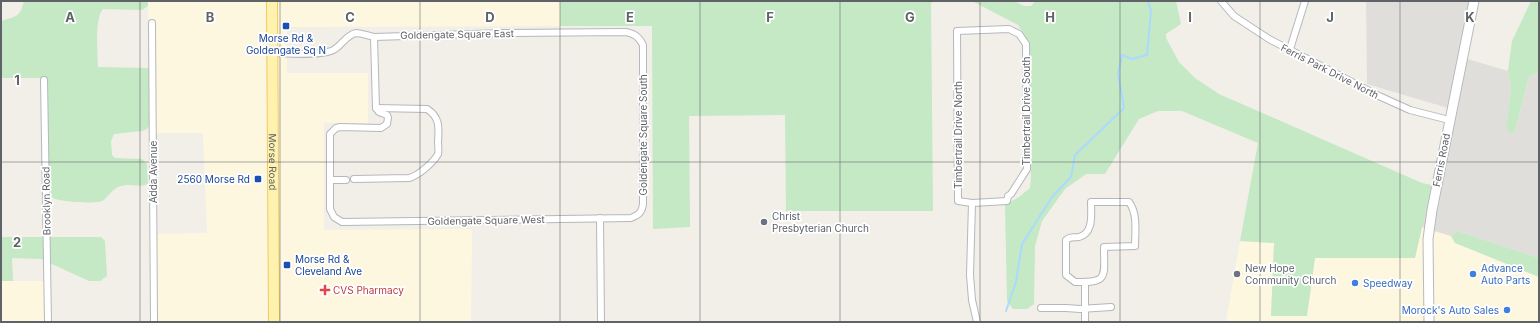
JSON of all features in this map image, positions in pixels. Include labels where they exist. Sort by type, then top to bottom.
[{"type":"main road","name":"Morse Road","points":[[272,1],[274,322]]},
{"type":"main road","name":"Ferris Road","points":[[1429,322],[1428,239],[1449,120],[1474,1]]},
{"type":"street","name":"Ferris Park Drive North","points":[[1221,1],[1234,16],[1269,40],[1290,49],[1385,99],[1410,110],[1449,120]]},
{"type":"street","points":[[1290,49],[1305,1]]},
{"type":"street","name":"Adda Avenue","points":[[152,23],[154,322]]},
{"type":"street","name":"Timbertrail Drive South","points":[[957,31],[1009,29],[1019,34],[1026,44],[1027,169],[1011,194],[1008,196],[1007,201],[972,203]]},
{"type":"street","name":"Timbertrail Drive North","points":[[957,31],[958,202],[972,203]]},
{"type":"street","name":"Goldengate Square East","points":[[273,53],[320,53],[332,51],[341,45],[346,38],[356,33],[374,37],[505,33],[626,32],[633,34],[643,45]]},
{"type":"street","points":[[346,180],[330,180],[330,134],[332,131],[340,127],[384,127],[388,121],[387,115],[379,112],[376,108],[374,37]]},
{"type":"street","name":"Goldengate Square South","points":[[631,218],[638,216],[642,210],[643,204],[643,45]]},
{"type":"street","name":"Brooklyn Road","points":[[44,80],[48,322]]},
{"type":"street","points":[[354,180],[410,178],[416,176],[434,159],[438,153],[438,123],[432,112],[427,109],[376,108]]},
{"type":"street","name":"Goldengate Square West","points":[[330,180],[330,209],[334,217],[342,222],[631,218]]},
{"type":"street","points":[[1091,202],[1129,202],[1133,207],[1134,213],[1135,246],[1104,247],[1104,274],[1101,279],[1085,282],[1075,282],[1066,275],[1066,240],[1071,237],[1079,237],[1089,229],[1091,222],[1091,202]]},
{"type":"street","points":[[972,203],[970,275],[972,300],[977,322]]},
{"type":"street","points":[[600,218],[600,322]]},
{"type":"street","points":[[1085,282],[1085,322]]},
{"type":"street","points":[[1041,308],[1085,309],[1111,307]]},
{"type":"shaded area","points":[[148,1],[560,1],[560,26],[287,27],[287,73],[368,73],[368,123],[324,123],[324,230],[472,229],[471,322],[154,322],[154,234],[207,233],[203,133],[151,133]]},
{"type":"shaded area","points":[[1366,1],[1472,1],[1461,57],[1508,71],[1511,89],[1506,125],[1515,131],[1529,77],[1539,72],[1539,258],[1457,231],[1451,236],[1421,227],[1432,185],[1436,187],[1451,109],[1367,84]]},
{"type":"shaded area","points":[[1421,227],[1451,236],[1455,243],[1539,277],[1539,322],[1226,322],[1240,241],[1274,243],[1271,316],[1307,316],[1315,258],[1415,258]]},
{"type":"shaded area","points":[[1,281],[46,281],[48,322],[1,322]]},
{"type":"green space","points":[[24,1],[148,1],[148,6],[142,10],[103,9],[98,20],[97,37],[98,67],[149,68],[151,123],[147,129],[142,131],[114,134],[111,141],[112,155],[115,158],[142,159],[147,164],[148,184],[141,186],[124,185],[118,187],[102,201],[98,202],[63,201],[51,197],[49,194],[47,78],[1,78],[1,21],[17,16],[21,11]]},
{"type":"green space","points":[[560,1],[935,1],[931,3],[933,211],[786,211],[785,115],[689,116],[690,227],[653,229],[652,26],[560,26]]},
{"type":"green space","points":[[972,1],[1014,1],[1024,6],[1031,6],[1035,1],[1176,1],[1181,24],[1166,34],[1166,38],[1179,62],[1195,78],[1219,94],[1422,183],[1432,185],[1415,258],[1315,258],[1307,316],[1271,316],[1274,243],[1240,241],[1258,143],[1182,111],[1158,111],[1139,119],[1105,174],[1086,174],[1065,189],[1042,221],[1035,246],[1034,304],[1027,309],[1013,309],[1007,301],[1005,205],[1019,197],[1030,188],[1031,176],[1027,40],[1018,25]]},
{"type":"green space","points":[[1531,1],[1539,1],[1539,72],[1529,77],[1515,131],[1512,133],[1508,132],[1506,125],[1511,89],[1508,71],[1512,41]]},
{"type":"green space","points":[[1457,231],[1539,258],[1539,277],[1455,243],[1451,236]]},
{"type":"green space","points":[[1,237],[101,237],[105,241],[107,276],[100,281],[89,281],[41,259],[12,258],[13,281],[1,281]]},
{"type":"waterway","points":[[1006,311],[1016,282],[1022,244],[1052,197],[1071,177],[1075,155],[1124,108],[1118,74],[1122,55],[1132,59],[1147,55],[1151,11],[1148,1]]},
{"type":"place","name":"Morse Rd & Goldengate Sq N","points":[[286,26]]},
{"type":"place","name":"2560 Morse Rd","points":[[258,179]]},
{"type":"place","name":"Christ Presbyterian Church","points":[[764,222]]},
{"type":"place","name":"Morse Rd & Cleveland Ave","points":[[287,265]]},
{"type":"place","name":"New Hope Community Church","points":[[1237,274]]},
{"type":"place","name":"Advance Auto Parts","points":[[1473,274]]},
{"type":"place","name":"Speedway","points":[[1355,283]]},
{"type":"place","name":"CVS Pharmacy","points":[[325,290]]},
{"type":"place","name":"Morock's Auto Sales","points":[[1507,310]]}]
